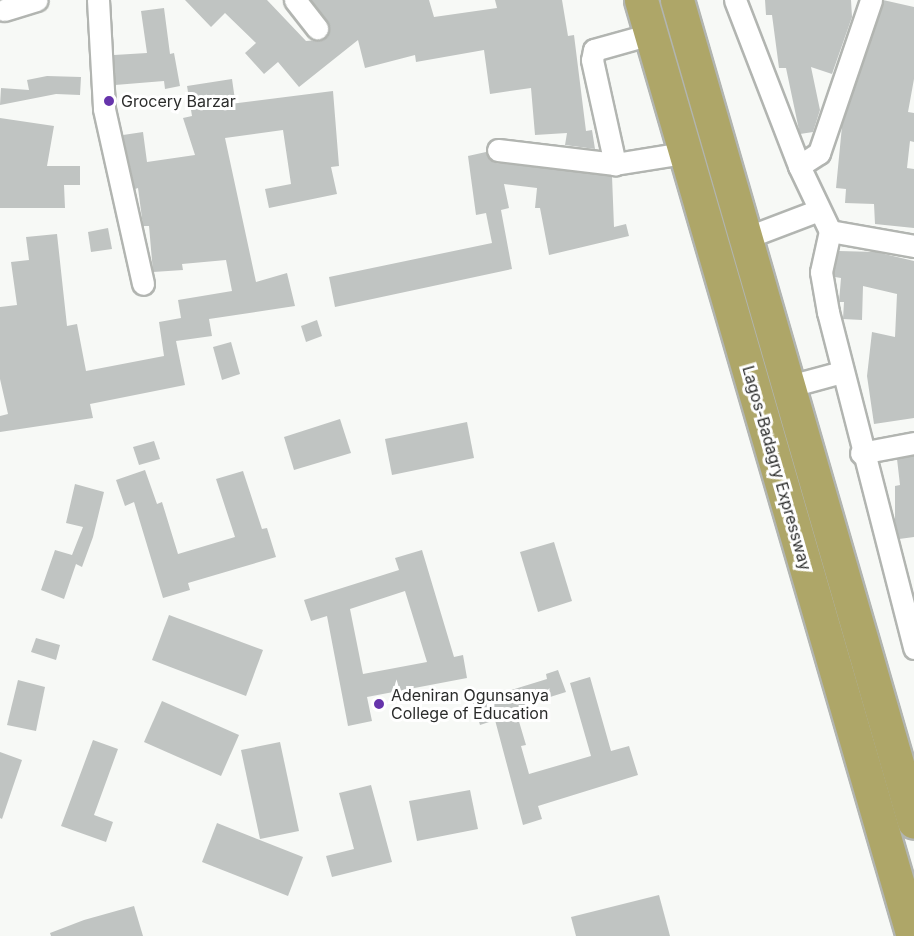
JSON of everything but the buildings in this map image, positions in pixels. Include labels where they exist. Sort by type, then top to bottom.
[{"type":"highway","name":"Lagos-Badagry Expressway","points":[[641,0],[913,936]]},
{"type":"highway","points":[[677,0],[748,237],[914,822]]},
{"type":"street","points":[[4,10],[36,0]]},
{"type":"street","points":[[98,0],[104,109],[143,285]]},
{"type":"street","points":[[295,0],[317,28]]},
{"type":"street","points":[[735,0],[799,166],[830,231],[821,272],[861,453],[914,648]]},
{"type":"street","points":[[799,166],[819,153],[871,0]]},
{"type":"street","points":[[615,164],[592,60],[594,50],[651,34]]},
{"type":"street","points":[[498,150],[615,164],[684,153]]},
{"type":"street","points":[[748,237],[819,210]]},
{"type":"street","points":[[830,231],[914,246]]},
{"type":"street","points":[[790,386],[842,372]]},
{"type":"street","points":[[861,453],[914,443]]},
{"type":"place","name":"Grocery Barzar","points":[[109,101]]},
{"type":"place","name":"Adeniran Ogunsanya College of Education","points":[[379,704]]}]
